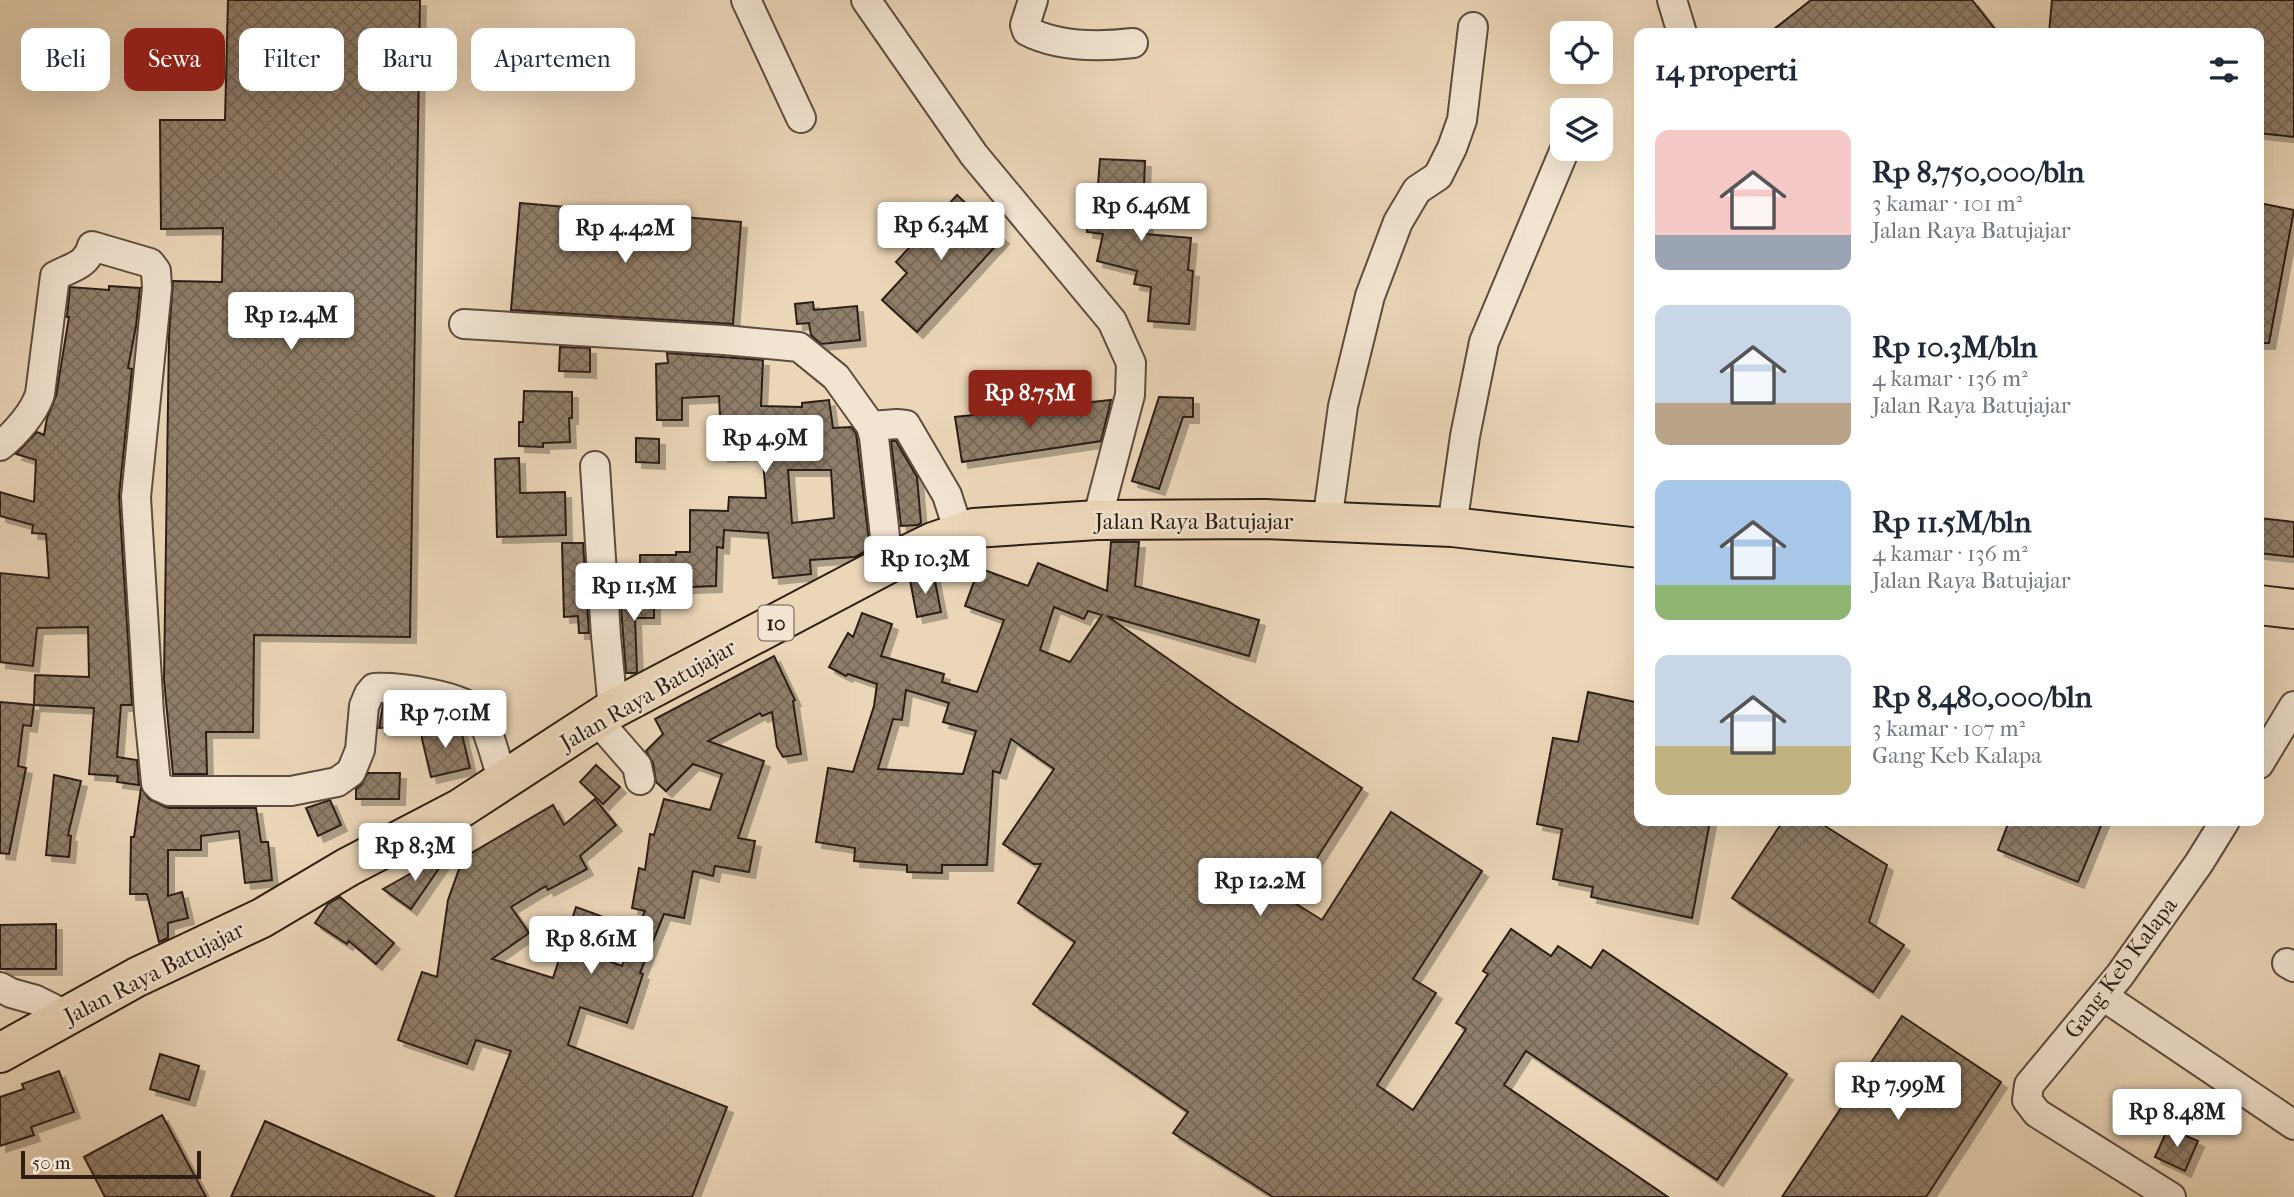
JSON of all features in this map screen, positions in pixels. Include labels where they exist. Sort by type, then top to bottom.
[{"type":"highway","name":"Jalan Raya Batujajar","points":[[0,1053],[137,977],[262,918],[348,867],[461,808],[605,715],[888,564],[959,532],[974,528],[1097,520],[1265,519],[1452,527],[1634,547]]},
{"type":"highway","points":[[2264,605],[2294,608]]},
{"type":"street","points":[[746,0],[802,118]]},
{"type":"street","points":[[866,0],[974,155],[1112,321],[1131,363],[1130,395],[1097,520]]},
{"type":"street","points":[[1033,0],[1025,25],[1027,32],[1064,42],[1102,46],[1133,43]]},
{"type":"street","points":[[1672,0],[1680,28]]},
{"type":"street","points":[[1327,522],[1343,407],[1370,296],[1398,222],[1418,190],[1438,176],[1452,148],[1462,120],[1473,27]]},
{"type":"street","points":[[1452,527],[1465,436],[1484,342],[1560,161]]},
{"type":"street","points":[[0,446],[36,407],[55,276],[83,262],[90,255],[92,246],[150,263],[156,271],[157,288],[136,497],[156,783],[169,790],[264,791],[291,790],[337,782],[351,772],[360,750],[364,706],[369,694],[374,688],[391,687],[467,704],[480,715],[503,782]]},
{"type":"street","points":[[464,324],[799,347],[836,377],[871,426],[888,564]]},
{"type":"street","points":[[871,426],[906,425],[947,495],[959,532]]},
{"type":"street","points":[[595,466],[606,636],[605,715],[637,766],[640,780]]},
{"type":"street","points":[[2264,756],[2294,706]]},
{"type":"street","name":"Gang Keb Kalapa","points":[[2171,1197],[2037,1113],[2027,1100],[2029,1085],[2120,975],[2222,826]]},
{"type":"street","points":[[0,986],[68,1016]]},
{"type":"street","points":[[2103,996],[2294,1125]]},
{"type":"building","points":[[228,0],[420,0],[420,28],[358,28],[358,91],[419,91],[410,637],[254,635],[253,732],[206,732],[207,774],[173,774],[164,680],[169,335],[173,281],[222,282],[223,228],[161,229],[160,120],[225,120]]},
{"type":"building","points":[[1811,0],[1972,0],[1994,28],[1775,28]]},
{"type":"building","points":[[2052,0],[2294,0],[2294,137],[2264,134],[2264,28],[2049,28]]},
{"type":"building","points":[[1100,159],[1145,161],[1144,185],[1139,185],[1137,221],[1147,222],[1146,234],[1191,238],[1188,270],[1193,271],[1189,324],[1148,321],[1151,287],[1134,284],[1137,271],[1097,261],[1103,234],[1087,232],[1089,209],[1096,210]]},
{"type":"building","points":[[957,195],[1003,238],[917,332],[882,300],[907,273],[896,262]]},
{"type":"building","points":[[520,203],[741,222],[733,324],[511,310]]},
{"type":"building","points":[[2264,204],[2294,210],[2269,343],[2264,343]]},
{"type":"building","points":[[109,286],[140,288],[128,368],[132,369],[119,496],[132,705],[121,705],[117,757],[137,760],[139,785],[117,782],[118,776],[89,774],[94,708],[34,705],[35,675],[89,677],[88,627],[37,628],[33,666],[0,662],[0,573],[49,578],[46,534],[32,533],[33,525],[0,516],[0,492],[34,502],[36,460],[16,454],[37,432],[44,435],[47,418],[56,396],[69,317],[70,287],[109,290]]},
{"type":"building","points":[[813,302],[814,310],[857,306],[860,340],[821,344],[811,335],[809,323],[797,324],[795,304]]},
{"type":"building","points":[[560,347],[590,348],[590,372],[559,371]]},
{"type":"building","points":[[667,353],[763,360],[761,406],[802,407],[802,403],[829,400],[833,428],[851,427],[856,433],[870,549],[855,557],[810,560],[811,574],[773,578],[768,533],[724,530],[723,548],[717,547],[716,586],[640,589],[640,555],[676,555],[676,552],[690,552],[690,510],[728,511],[729,497],[766,498],[763,459],[760,459],[760,454],[722,456],[719,396],[682,398],[682,420],[657,420],[656,364],[668,363]],"holes":[[[788,470],[831,470],[834,518],[792,523]]]},
{"type":"building","points":[[524,391],[572,392],[570,442],[543,443],[543,447],[519,446],[519,422],[523,422]]},
{"type":"building","points":[[1159,397],[1193,398],[1193,417],[1183,417],[1159,489],[1132,481]]},
{"type":"building","points":[[1111,400],[1101,441],[962,462],[955,417]]},
{"type":"building","points":[[636,438],[659,439],[659,463],[636,462]]},
{"type":"building","points":[[891,441],[896,441],[917,477],[921,523],[918,525],[901,526]]},
{"type":"building","points":[[519,458],[520,493],[565,492],[566,535],[497,537],[495,459]]},
{"type":"building","points":[[2264,519],[2294,522],[2294,557],[2264,554]]},
{"type":"building","points":[[1111,542],[1139,542],[1135,586],[1259,620],[1249,656],[1107,616],[1234,705],[1362,788],[1290,900],[1322,920],[1391,812],[1482,871],[1413,979],[1436,993],[1377,1085],[1413,1110],[1466,1029],[1456,1023],[1488,974],[1483,971],[1511,929],[1551,956],[1558,946],[1591,968],[1603,950],[1787,1074],[1717,1180],[1526,1051],[1504,1085],[1668,1197],[1273,1197],[1173,1133],[1188,1112],[1033,1004],[1075,942],[1018,903],[1041,864],[1034,864],[1003,844],[1054,769],[1011,739],[1000,773],[993,771],[987,865],[942,865],[942,873],[907,872],[907,865],[854,861],[855,848],[816,842],[828,768],[853,772],[874,706],[877,684],[848,674],[846,676],[829,667],[848,633],[853,637],[862,613],[892,624],[881,656],[944,674],[942,682],[977,692],[1004,620],[965,606],[979,568],[1028,586],[1038,563],[1107,591]],"holes":[[[1054,607],[1084,619],[1088,611],[1102,615],[1070,662],[1040,650]],[[906,690],[949,703],[943,722],[976,731],[963,774],[878,769],[893,719],[902,720]]]},
{"type":"building","points":[[562,543],[583,543],[589,633],[579,633],[578,616],[564,617]]},
{"type":"building","points":[[934,576],[941,612],[917,617],[910,580]]},
{"type":"building","points":[[620,593],[654,593],[654,618],[635,618],[635,673],[626,673]]},
{"type":"building","points":[[774,656],[795,700],[801,754],[783,757],[777,747],[772,712],[762,716],[760,713],[708,741],[764,761],[738,838],[755,841],[749,872],[715,866],[713,876],[693,871],[684,918],[664,914],[640,973],[643,974],[627,1023],[580,1007],[568,1045],[727,1107],[692,1197],[455,1197],[511,1051],[476,1040],[467,1064],[398,1040],[422,972],[437,977],[448,900],[463,858],[553,805],[564,825],[595,799],[616,825],[580,856],[587,869],[548,890],[546,886],[511,907],[529,933],[492,959],[553,978],[576,907],[601,916],[589,954],[622,966],[645,911],[632,908],[639,868],[645,870],[650,834],[654,835],[664,799],[710,810],[722,774],[693,764],[666,791],[656,782],[653,763],[646,751],[663,734],[655,719]]},
{"type":"building","points":[[1588,692],[1634,702],[1634,826],[1709,826],[1692,918],[1591,897],[1593,887],[1553,879],[1562,829],[1537,824],[1553,738],[1578,742]]},
{"type":"building","points":[[0,702],[34,705],[31,726],[23,725],[18,766],[26,768],[9,854],[0,853]]},
{"type":"building","points":[[383,705],[397,706],[397,727],[379,728]]},
{"type":"building","points":[[459,722],[470,768],[431,777],[422,731]]},
{"type":"building","points":[[596,765],[620,787],[603,804],[580,782]]},
{"type":"building","points":[[368,773],[400,773],[399,799],[356,799],[356,789]]},
{"type":"building","points":[[54,775],[81,781],[68,835],[71,836],[69,857],[46,855]]},
{"type":"building","points":[[141,788],[149,799],[168,808],[256,808],[261,842],[268,842],[272,880],[245,883],[239,831],[201,836],[201,850],[168,850],[168,896],[182,892],[188,918],[168,923],[168,938],[159,942],[147,894],[130,894],[131,837],[134,837]]},
{"type":"building","points":[[330,800],[341,825],[318,836],[306,808]]},
{"type":"building","points":[[1780,826],[1825,826],[1887,865],[1869,922],[1904,945],[1873,992],[1732,898]]},
{"type":"building","points":[[2007,826],[2101,826],[2078,882],[1998,850]]},
{"type":"building","points":[[451,851],[411,909],[383,889]]},
{"type":"building","points":[[340,897],[394,943],[376,964],[349,941],[347,944],[315,923],[328,904]]},
{"type":"building","points":[[56,924],[56,969],[0,969],[0,925]]},
{"type":"building","points":[[1902,1016],[2001,1082],[1926,1197],[1782,1197]]},
{"type":"building","points":[[160,1054],[199,1066],[189,1100],[150,1089]]},
{"type":"building","points":[[59,1071],[74,1112],[31,1127],[34,1135],[0,1146],[0,1097],[24,1089],[22,1084]]},
{"type":"building","points":[[162,1115],[206,1197],[105,1197],[84,1157]]},
{"type":"building","points":[[265,1121],[435,1197],[231,1197]]},
{"type":"building","points":[[2168,1128],[2198,1141],[2185,1171],[2155,1157]]}]
